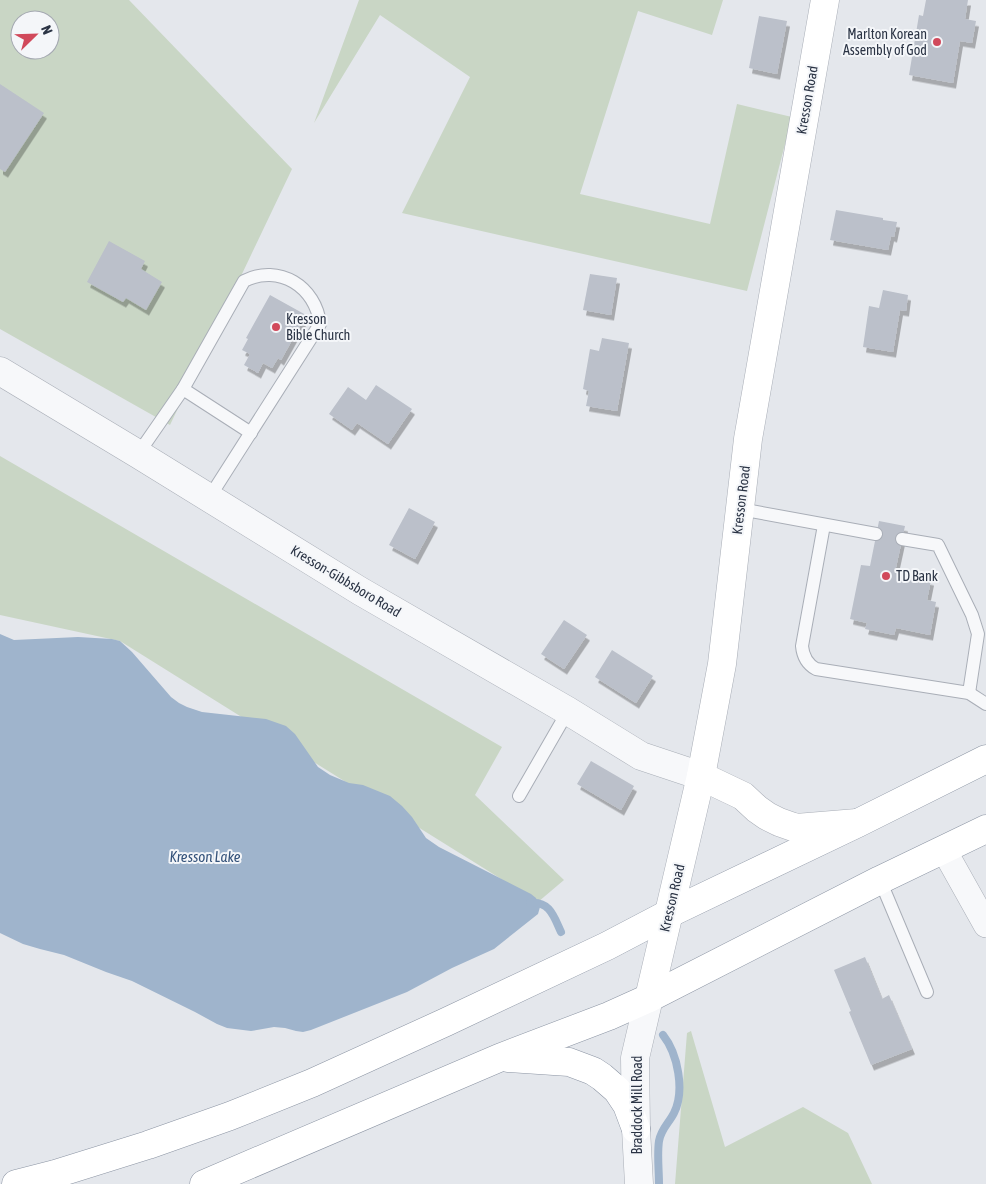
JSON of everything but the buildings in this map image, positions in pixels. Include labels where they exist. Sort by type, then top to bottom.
[{"type":"main road","name":"Kresson Road","points":[[649,998],[700,776],[722,664],[748,439],[825,0]]},
{"type":"main road","points":[[16,1184],[148,1145],[230,1116],[312,1083],[607,946],[668,914],[986,759]]},
{"type":"main road","points":[[700,776],[743,796],[767,816],[796,828],[858,823]]},
{"type":"main road","points":[[204,1184],[499,1058],[609,1016],[649,998],[880,880],[986,829]]},
{"type":"main road","points":[[499,1058],[569,1062],[602,1077],[617,1090],[627,1104],[636,1129]]},
{"type":"street","name":"Kresson-Gibbsboro Road","points":[[0,371],[368,595],[568,711],[640,756],[700,776]]},
{"type":"street","points":[[944,850],[986,925]]},
{"type":"street","name":"Braddock Mill Road","points":[[639,1184],[635,1058],[649,998]]},
{"type":"lane","points":[[138,454],[183,389],[244,281],[257,276],[270,275],[279,276],[296,283],[312,298],[318,311],[320,324],[209,498]]},
{"type":"lane","points":[[183,389],[252,433]]},
{"type":"lane","points":[[740,509],[876,534]]},
{"type":"lane","points":[[824,524],[802,646],[807,662],[816,669],[969,693],[986,704]]},
{"type":"lane","points":[[902,539],[938,545],[972,615],[978,634],[969,693]]},
{"type":"lane","points":[[519,796],[568,711]]},
{"type":"lane","points":[[880,880],[927,992]]},
{"type":"green space","points":[[0,0],[129,0],[292,169],[170,425],[0,329]]},
{"type":"green space","points":[[359,0],[723,0],[712,35],[638,11],[580,194],[710,224],[737,104],[792,117],[747,291],[402,213],[470,77],[380,15],[314,123]]},
{"type":"green space","points":[[0,456],[502,747],[475,795],[564,880],[538,902],[120,641],[0,615]]},
{"type":"green space","points":[[691,1031],[725,1147],[803,1107],[848,1133],[872,1184],[675,1184],[687,1033]]},
{"type":"water","name":"Kresson Lake","points":[[0,634],[14,640],[78,637],[120,641],[171,697],[179,703],[202,712],[266,719],[286,726],[295,734],[318,767],[330,775],[349,783],[363,785],[390,796],[412,817],[426,838],[439,847],[531,894],[536,898],[540,907],[538,914],[494,949],[452,968],[407,992],[303,1032],[274,1027],[251,1031],[227,1028],[132,981],[64,955],[23,944],[0,933]]},
{"type":"waterway","points":[[530,903],[537,903],[547,907],[561,932]]},
{"type":"waterway","points":[[659,1184],[659,1141],[663,1130],[674,1113],[679,1094],[676,1062],[673,1052],[663,1035]]},
{"type":"place","name":"Marlton Korean Assembly of God","points":[[937,42]]},
{"type":"place","name":"Kresson Bible Church","points":[[276,327]]},
{"type":"place","name":"TD Bank","points":[[886,576]]}]
